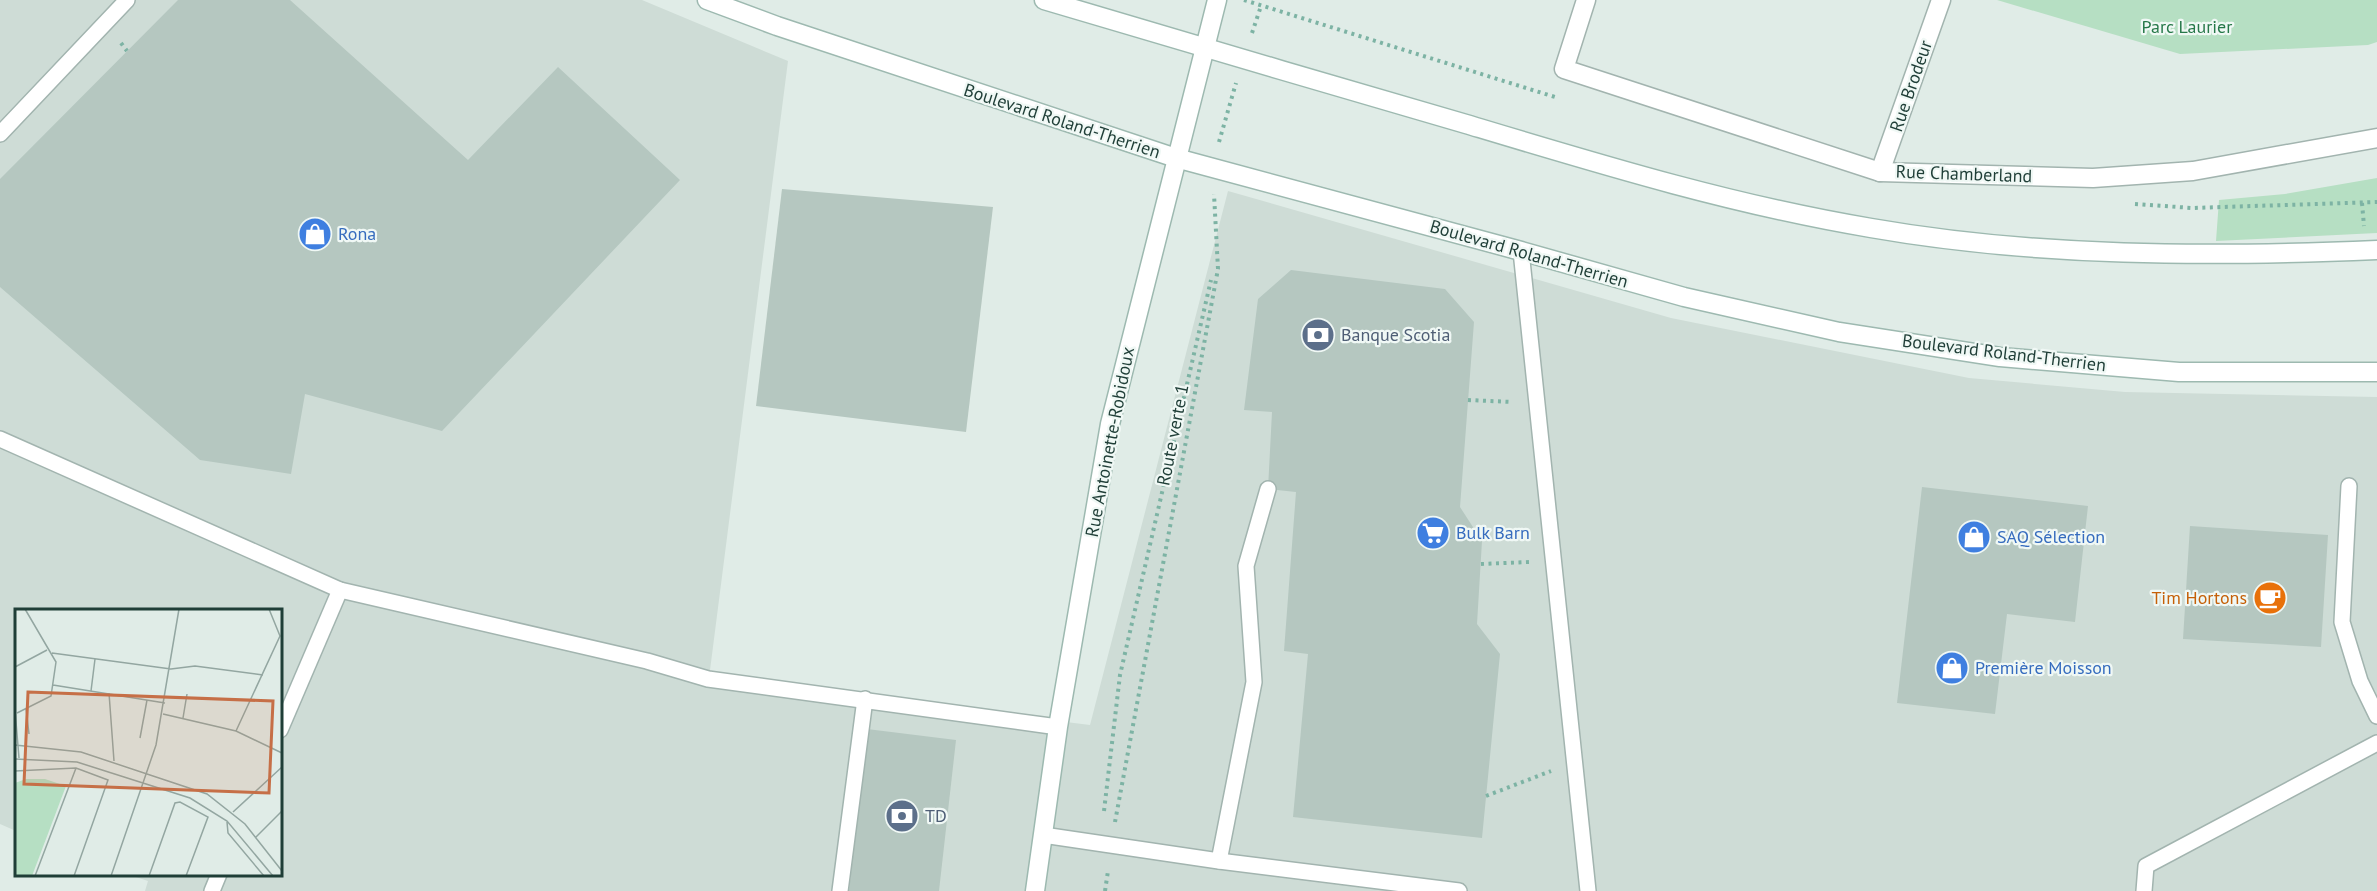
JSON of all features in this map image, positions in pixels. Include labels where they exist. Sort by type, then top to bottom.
[{"type":"main road","name":"Boulevard Roland-Therrien","points":[[707,0],[788,30],[1176,158],[1521,250],[1683,297],[1839,332],[2000,357],[2179,372],[2377,372]]},
{"type":"main road","points":[[1044,0],[1757,207],[1874,229],[2027,248],[2235,255],[2377,250]]},
{"type":"main road","name":"Rue Antoinette-Robidoux","points":[[1035,891],[1058,727],[1110,424],[1203,48],[1217,0]]},
{"type":"main road","name":"Rue Chamberland","points":[[1586,0],[1564,69],[1880,172],[2093,178],[2193,171],[2377,138]]},
{"type":"main road","name":"Rue Brodeur","points":[[1880,172],[1941,0]]},
{"type":"lane","points":[[0,134],[127,0]]},
{"type":"lane","points":[[1521,250],[1588,891]]},
{"type":"lane","points":[[0,439],[340,590],[647,661],[708,679],[1058,727]]},
{"type":"lane","points":[[2349,486],[2342,622],[2360,681],[2377,716]]},
{"type":"lane","points":[[1219,861],[1254,682],[1245,566],[1268,489]]},
{"type":"lane","points":[[282,725],[340,590]]},
{"type":"lane","points":[[840,891],[865,699]]},
{"type":"lane","points":[[2144,891],[2146,867],[2377,742]]},
{"type":"lane","points":[[1043,835],[1219,861],[1459,891]]},
{"type":"lane","points":[[212,891],[218,876]]},
{"type":"path","name":"Route verte 1","points":[[1105,891],[1111,845],[1218,269],[1212,167],[1261,6],[1244,0]]},
{"type":"path","points":[[1104,811],[1120,675],[1211,280]]},
{"type":"path","points":[[1468,400],[1537,403]]},
{"type":"path","points":[[1481,564],[1553,561]]},
{"type":"path","points":[[1486,796],[1574,762]]},
{"type":"shaded area","points":[[0,0],[642,0],[788,61],[709,678],[1090,725],[1228,191],[1671,318],[1969,378],[2125,392],[2377,397],[2377,891],[145,891],[148,881],[133,876],[282,876],[282,609],[15,609],[15,831],[0,824]]},
{"type":"green space","name":"Parc Laurier","points":[[1997,0],[2377,0],[2377,42],[2368,45],[2180,54]]},
{"type":"green space","points":[[2377,178],[2377,233],[2216,241],[2219,200],[2285,194]]},
{"type":"building","name":"Rona","points":[[178,0],[290,0],[468,160],[558,67],[680,180],[442,431],[305,394],[291,474],[200,460],[0,287],[0,179]]},
{"type":"building","points":[[782,189],[993,207],[966,432],[756,406]]},
{"type":"building","points":[[1291,270],[1445,289],[1474,322],[1460,507],[1482,541],[1477,624],[1500,654],[1482,838],[1293,817],[1308,654],[1284,651],[1296,492],[1268,489],[1272,412],[1244,410],[1258,299]]},
{"type":"building","points":[[1922,487],[2088,506],[2075,622],[2007,614],[1995,714],[1897,703]]},
{"type":"building","points":[[2190,526],[2328,535],[2321,647],[2183,639]]},
{"type":"building","name":"TD","points":[[867,729],[956,740],[939,891],[849,891]]},
{"type":"place","name":"Rona","points":[[315,234]]},
{"type":"place","name":"Banque Scotia","points":[[1318,335]]},
{"type":"place","name":"Bulk Barn","points":[[1433,533]]},
{"type":"place","name":"SAQ Sélection","points":[[1974,537]]},
{"type":"place","name":"Tim Hortons","points":[[2270,598]]},
{"type":"place","name":"Première Moisson","points":[[1952,668]]},
{"type":"place","name":"TD","points":[[902,816]]}]
